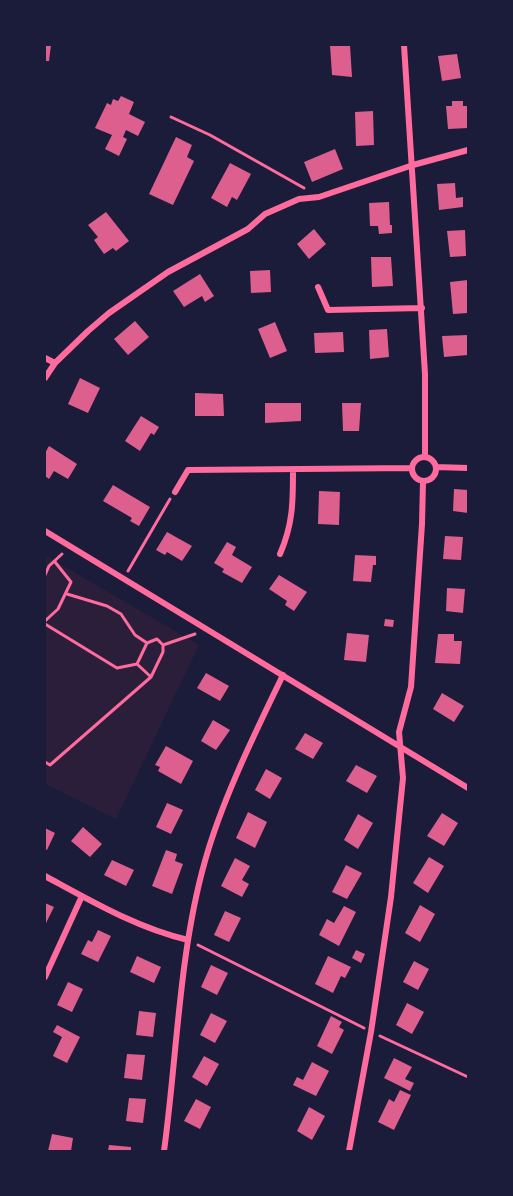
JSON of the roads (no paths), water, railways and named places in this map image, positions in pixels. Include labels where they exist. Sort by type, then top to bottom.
[{"type":"street","points":[[404,45],[422,308],[425,457]]},
{"type":"street","points":[[45,378],[56,363],[109,313],[168,272],[248,229],[265,214],[299,199],[319,197],[413,165],[468,150]]},
{"type":"street","points":[[318,287],[328,310],[422,308]]},
{"type":"street","points":[[45,358],[56,363]]},
{"type":"street","points":[[425,457],[432,460],[436,467],[433,478],[423,481],[415,477],[412,468],[416,460],[425,457]]},
{"type":"street","points":[[436,467],[468,468]]},
{"type":"street","points":[[175,492],[188,470],[412,468]]},
{"type":"street","points":[[280,554],[289,533],[293,513],[293,470]]},
{"type":"street","points":[[349,1151],[371,1032],[391,897],[403,778],[399,732],[411,687],[423,481]]},
{"type":"street","points":[[45,531],[468,788]]},
{"type":"street","points":[[164,1151],[188,940],[205,861],[221,813],[283,675]]},
{"type":"street","points":[[381,736],[392,736],[399,732]]},
{"type":"street","points":[[45,876],[140,925],[188,940]]},
{"type":"street","points":[[45,977],[82,896]]}]
